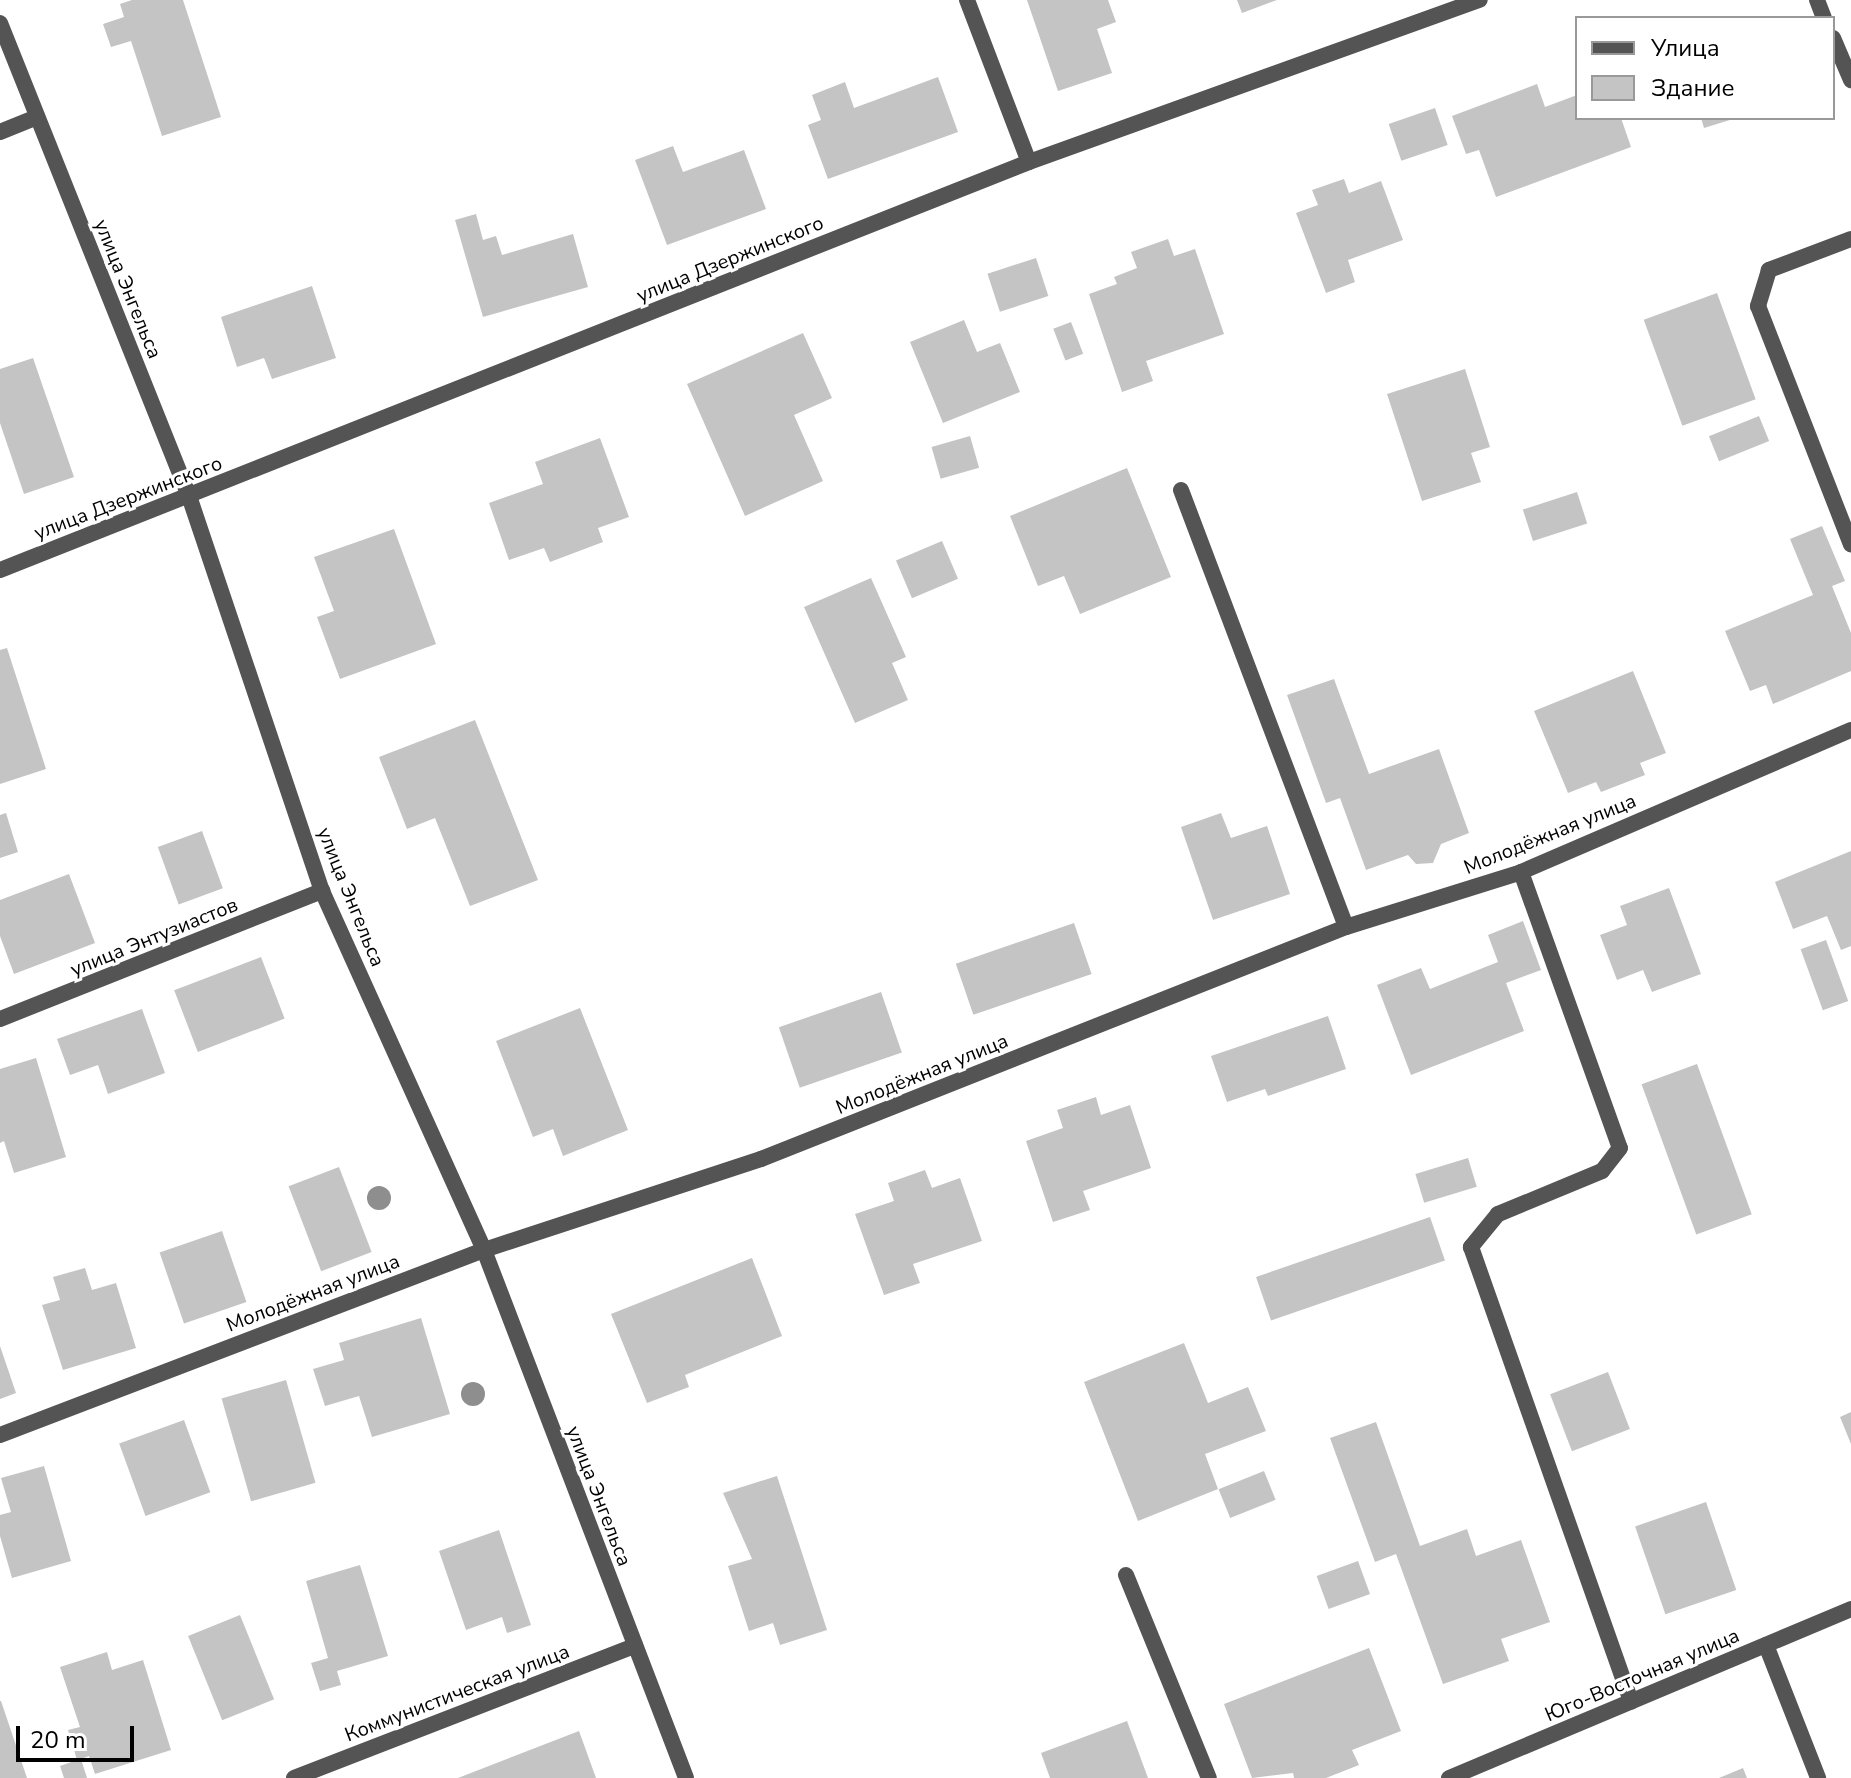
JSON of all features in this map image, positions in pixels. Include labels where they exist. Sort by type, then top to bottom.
[{"type":"street","points":[[967,0],[1029,162]]},
{"type":"street","name":"улица Дзержинского","points":[[0,570],[1029,162],[1480,0]]},
{"type":"street","name":"улица Энгельса","points":[[0,23],[189,496],[322,891],[484,1250],[686,1778]]},
{"type":"street","points":[[1835,43],[1851,80]]},
{"type":"street","points":[[0,132],[37,117]]},
{"type":"street","points":[[1851,239],[1769,270],[1758,306],[1851,544]]},
{"type":"street","points":[[1181,490],[1346,927]]},
{"type":"street","name":"Молодёжная улица","points":[[0,1435],[484,1250],[761,1159],[1346,927],[1521,872],[1851,730]]},
{"type":"street","points":[[1521,872],[1620,1148],[1602,1171],[1498,1214],[1471,1247],[1631,1702]]},
{"type":"street","name":"улица Энтузиастов","points":[[0,1019],[322,891]]},
{"type":"street","points":[[1126,1575],[1209,1778]]},
{"type":"street","name":"Юго-Восточная улица","points":[[1449,1778],[1851,1609]]},
{"type":"street","points":[[1766,1645],[1818,1778]]},
{"type":"street","name":"Коммунистическая улица","points":[[294,1778],[635,1646]]},
{"type":"building","points":[[132,0],[183,0],[221,117],[162,136],[131,41],[111,47],[103,24],[124,17],[120,4]]},
{"type":"building","points":[[1027,0],[1108,0],[1116,22],[1097,29],[1112,73],[1058,91]]},
{"type":"building","points":[[1237,0],[1277,0],[1242,13]]},
{"type":"building","points":[[938,77],[958,132],[828,179],[808,125],[821,120],[812,95],[845,82],[854,108]]},
{"type":"building","points":[[1537,84],[1545,107],[1575,96],[1575,120],[1622,120],[1631,147],[1496,197],[1479,150],[1466,154],[1452,116]]},
{"type":"building","points":[[1435,108],[1448,145],[1401,161],[1389,124]]},
{"type":"building","points":[[1702,120],[1730,120],[1704,128]]},
{"type":"building","points":[[673,146],[683,172],[744,150],[766,209],[667,245],[635,160]]},
{"type":"building","points":[[1344,179],[1349,193],[1381,181],[1403,240],[1348,260],[1355,282],[1326,293],[1296,213],[1318,205],[1312,190]]},
{"type":"building","points":[[476,214],[483,240],[496,236],[502,255],[573,234],[588,287],[483,317],[455,220]]},
{"type":"building","points":[[1168,239],[1174,256],[1195,249],[1224,334],[1146,361],[1153,381],[1122,392],[1089,294],[1117,284],[1114,277],[1137,268],[1131,252]]},
{"type":"building","points":[[1036,258],[1048,296],[1000,312],[987,274]]},
{"type":"building","points":[[312,286],[336,358],[272,379],[264,358],[237,367],[221,317]]},
{"type":"building","points":[[1717,293],[1756,399],[1682,426],[1644,320]]},
{"type":"building","points":[[964,320],[977,352],[1000,343],[1020,392],[943,423],[910,342]]},
{"type":"building","points":[[1071,322],[1083,354],[1065,361],[1053,329]]},
{"type":"building","points":[[803,333],[832,398],[794,415],[823,481],[745,516],[687,384]]},
{"type":"building","points":[[33,358],[74,477],[24,494],[0,423],[0,369]]},
{"type":"building","points":[[1465,369],[1490,447],[1471,453],[1481,482],[1422,501],[1387,394]]},
{"type":"building","points":[[1759,416],[1769,441],[1719,461],[1709,436]]},
{"type":"building","points":[[970,436],[979,468],[941,479],[932,447]]},
{"type":"building","points":[[600,438],[629,517],[598,528],[603,542],[550,562],[544,548],[509,560],[489,503],[543,484],[535,462]]},
{"type":"building","points":[[1127,468],[1171,577],[1080,614],[1064,576],[1038,586],[1010,516]]},
{"type":"building","points":[[1577,492],[1587,523],[1533,541],[1523,510]]},
{"type":"building","points":[[1822,526],[1845,581],[1832,586],[1851,633],[1851,671],[1773,704],[1766,685],[1750,691],[1725,631],[1813,595],[1790,539]]},
{"type":"building","points":[[394,529],[436,644],[340,679],[317,617],[334,611],[314,557]]},
{"type":"building","points":[[942,541],[958,579],[912,598],[896,561]]},
{"type":"building","points":[[871,578],[906,657],[892,663],[908,700],[855,723],[804,607]]},
{"type":"building","points":[[7,648],[46,769],[0,784],[0,650]]},
{"type":"building","points":[[1633,671],[1666,753],[1640,763],[1645,775],[1601,792],[1596,782],[1568,793],[1534,711]]},
{"type":"building","points":[[1334,679],[1369,774],[1439,749],[1469,833],[1441,844],[1433,863],[1416,864],[1408,855],[1366,870],[1340,798],[1326,803],[1287,695]]},
{"type":"building","points":[[475,720],[538,880],[470,906],[435,818],[407,829],[379,757]]},
{"type":"building","points":[[6,813],[18,852],[0,858],[0,815]]},
{"type":"building","points":[[1221,813],[1231,838],[1267,826],[1290,894],[1213,920],[1181,827]]},
{"type":"building","points":[[202,831],[223,888],[179,904],[158,847]]},
{"type":"building","points":[[1851,851],[1851,946],[1841,950],[1827,916],[1793,929],[1775,882]]},
{"type":"building","points":[[69,874],[95,943],[14,974],[0,936],[0,900]]},
{"type":"building","points":[[1669,888],[1701,974],[1652,992],[1643,970],[1617,980],[1600,935],[1627,925],[1620,906]]},
{"type":"building","points":[[1523,921],[1541,970],[1506,983],[1524,1031],[1411,1075],[1377,985],[1421,968],[1430,989],[1498,962],[1488,935]]},
{"type":"building","points":[[1074,923],[1092,974],[973,1015],[956,964]]},
{"type":"building","points":[[1826,940],[1848,1001],[1823,1010],[1801,949]]},
{"type":"building","points":[[261,957],[285,1019],[198,1052],[174,990]]},
{"type":"building","points":[[881,992],[902,1053],[800,1088],[779,1027]]},
{"type":"building","points":[[580,1008],[628,1130],[563,1156],[553,1129],[533,1137],[496,1041]]},
{"type":"building","points":[[142,1009],[165,1073],[108,1094],[98,1065],[70,1075],[57,1039]]},
{"type":"building","points":[[1328,1016],[1346,1069],[1268,1096],[1265,1089],[1227,1102],[1211,1056]]},
{"type":"building","points":[[36,1058],[66,1157],[14,1173],[4,1141],[0,1143],[0,1069]]},
{"type":"building","points":[[1697,1064],[1752,1214],[1696,1235],[1642,1084]]},
{"type":"building","points":[[1096,1097],[1101,1115],[1130,1105],[1151,1168],[1083,1191],[1090,1210],[1053,1222],[1026,1141],[1063,1128],[1057,1110]]},
{"type":"building","points":[[1468,1158],[1477,1187],[1424,1203],[1415,1174]]},
{"type":"building","points":[[339,1167],[372,1252],[321,1271],[289,1186]]},
{"type":"building","points":[[925,1170],[932,1188],[960,1178],[982,1241],[913,1264],[920,1283],[884,1295],[855,1214],[894,1201],[888,1183]]},
{"type":"building","points":[[1430,1217],[1445,1260],[1271,1320],[1256,1277]]},
{"type":"building","points":[[222,1231],[246,1302],[184,1323],[160,1252]]},
{"type":"building","points":[[752,1258],[782,1336],[685,1375],[689,1387],[647,1403],[611,1314]]},
{"type":"building","points":[[85,1268],[92,1290],[116,1283],[136,1348],[63,1370],[42,1305],[60,1300],[53,1277]]},
{"type":"building","points":[[421,1318],[450,1414],[372,1437],[359,1396],[325,1406],[313,1369],[344,1360],[339,1343]]},
{"type":"building","points":[[1184,1343],[1208,1403],[1248,1387],[1266,1431],[1205,1454],[1218,1489],[1138,1521],[1084,1382]]},
{"type":"building","points":[[0,1346],[16,1393],[0,1399]]},
{"type":"building","points":[[1608,1372],[1630,1429],[1572,1451],[1550,1394]]},
{"type":"building","points":[[286,1380],[315,1483],[251,1501],[222,1398]]},
{"type":"building","points":[[1851,1412],[1851,1444],[1840,1417]]},
{"type":"building","points":[[184,1420],[210,1492],[145,1516],[119,1444]]},
{"type":"building","points":[[1376,1422],[1420,1546],[1467,1529],[1476,1556],[1521,1540],[1550,1622],[1501,1639],[1509,1661],[1443,1684],[1396,1554],[1375,1562],[1330,1438]]},
{"type":"building","points":[[44,1466],[71,1561],[12,1578],[0,1536],[0,1515],[11,1512],[1,1478]]},
{"type":"building","points":[[1264,1471],[1276,1500],[1230,1518],[1219,1489]]},
{"type":"building","points":[[777,1476],[827,1630],[780,1645],[773,1623],[749,1631],[728,1566],[752,1559],[723,1493]]},
{"type":"building","points":[[1706,1502],[1736,1590],[1665,1614],[1635,1526]]},
{"type":"building","points":[[499,1530],[531,1625],[507,1633],[502,1617],[466,1630],[439,1551]]},
{"type":"building","points":[[1358,1561],[1370,1594],[1329,1609],[1317,1576]]},
{"type":"building","points":[[360,1565],[388,1656],[337,1671],[341,1685],[320,1691],[311,1663],[328,1658],[306,1581]]},
{"type":"building","points":[[240,1615],[274,1699],[222,1720],[188,1636]]},
{"type":"building","points":[[1369,1648],[1401,1731],[1352,1750],[1359,1765],[1326,1778],[1294,1778],[1293,1773],[1252,1778],[1224,1704]]},
{"type":"building","points":[[107,1652],[112,1670],[143,1660],[171,1750],[95,1774],[89,1756],[81,1759],[87,1778],[64,1778],[60,1766],[77,1760],[68,1730],[80,1727],[60,1667]]},
{"type":"building","points":[[1,1701],[27,1778],[0,1778]]},
{"type":"building","points":[[1127,1721],[1148,1778],[1050,1778],[1041,1753]]},
{"type":"building","points":[[579,1731],[596,1778],[458,1778]]},
{"type":"building","points":[[1743,1768],[1747,1778],[1719,1778]]}]
